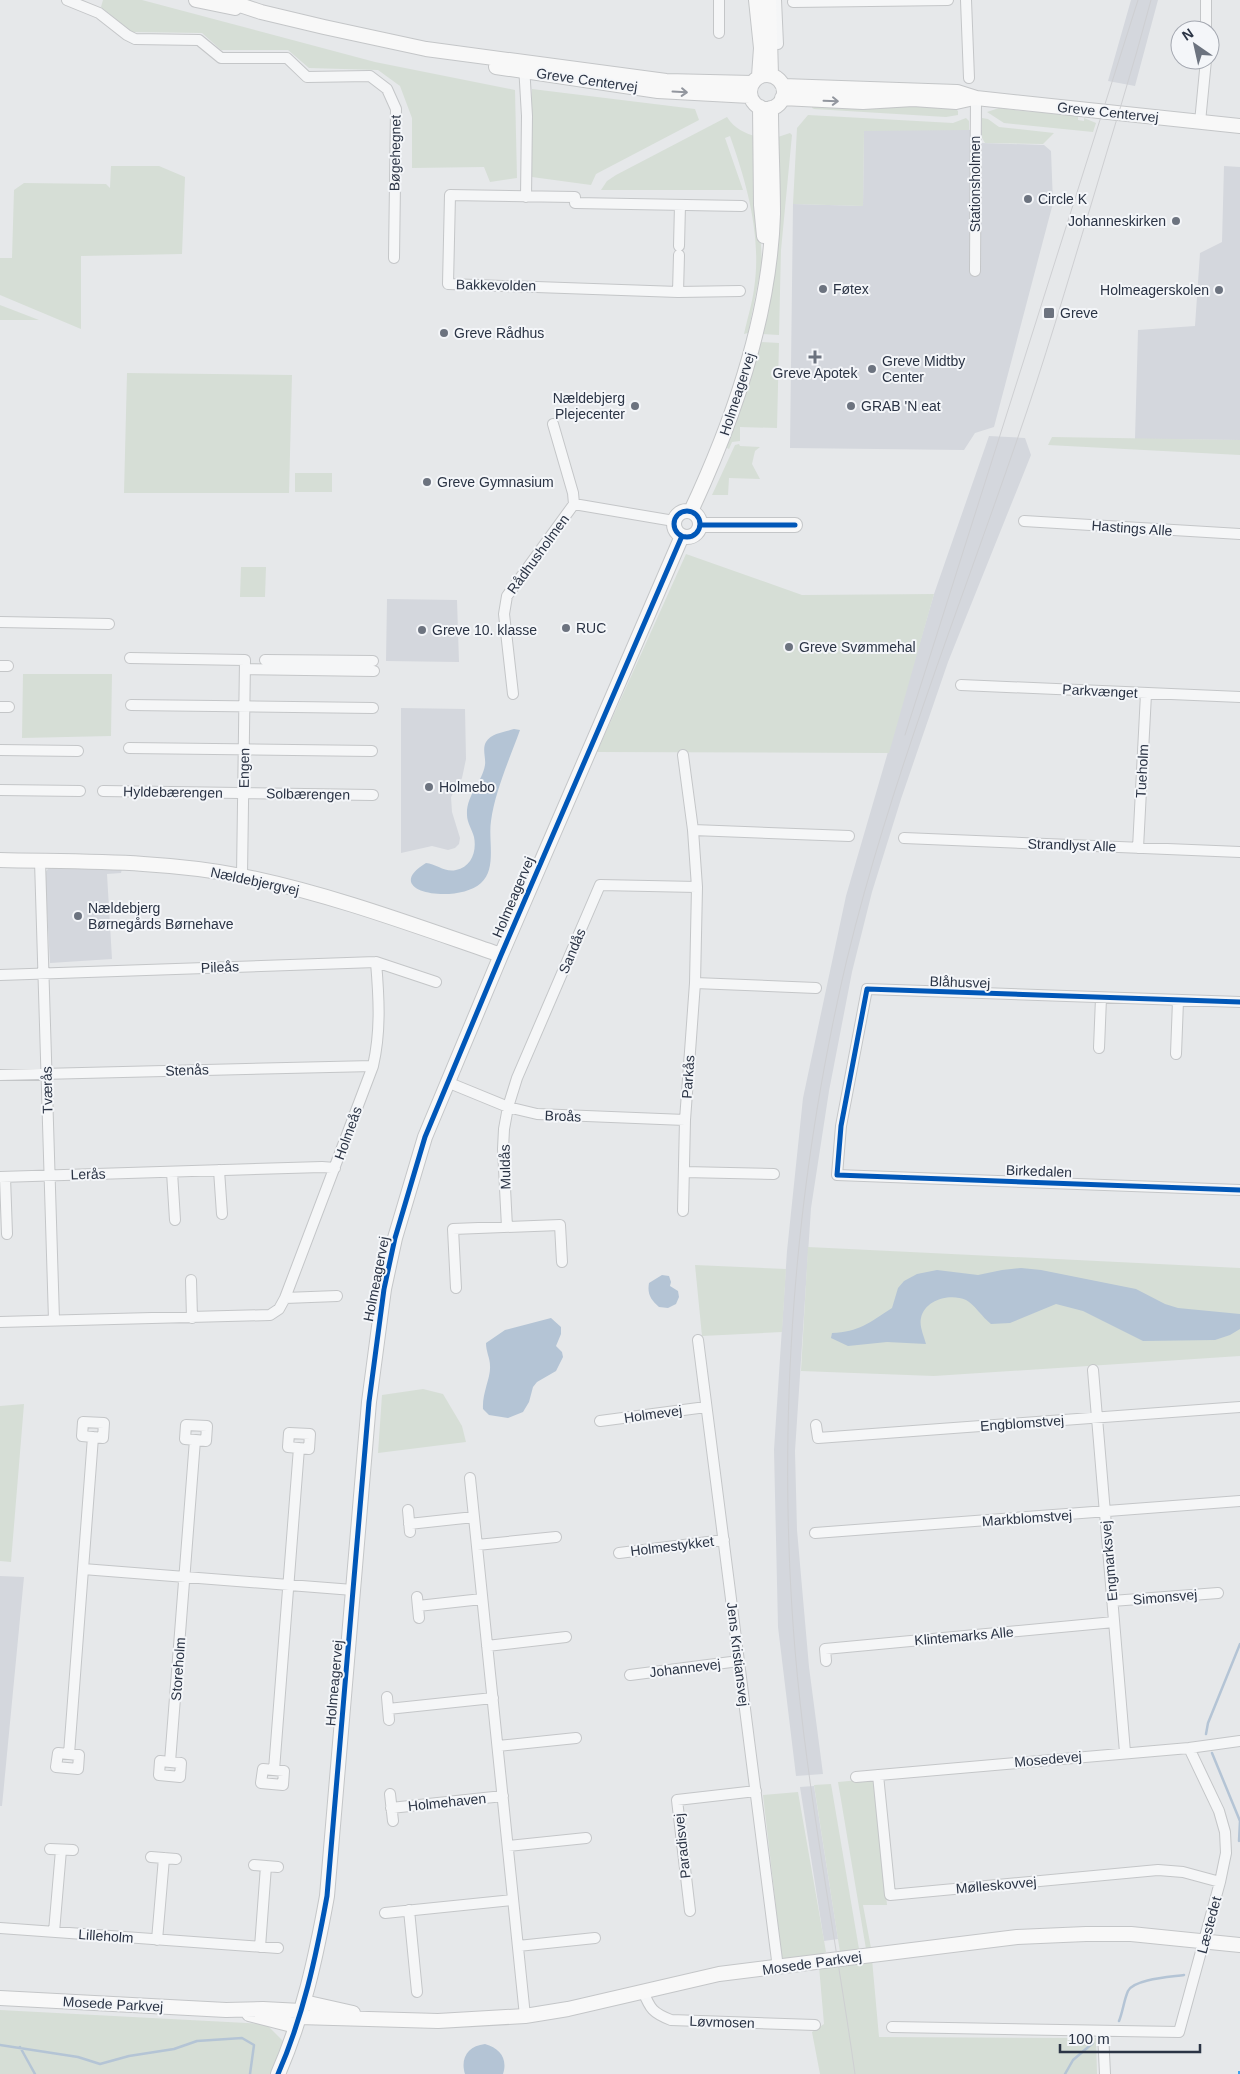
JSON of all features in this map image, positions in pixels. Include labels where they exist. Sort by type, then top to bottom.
[{"type":"street","name":"Greve Centervej","points":[[196,0],[524,67],[666,81],[758,83]]},
{"type":"street","name":"Greve Centervej","points":[[226,0],[261,12]]},
{"type":"street","points":[[719,0],[719,34]]},
{"type":"street","points":[[756,0],[761,48],[756,105],[776,106],[783,92],[780,81],[758,83]]},
{"type":"street","points":[[758,83],[768,0]]},
{"type":"street","points":[[776,0],[778,44]]},
{"type":"street","points":[[793,2],[948,0]]},
{"type":"street","points":[[966,0],[969,78]]},
{"type":"street","points":[[1206,0],[1206,20]]},
{"type":"street","name":"Bøgehegnet","points":[[73,1],[99,13],[134,39],[199,40],[221,58],[287,58],[307,77],[370,76],[387,89],[396,109],[394,258]]},
{"type":"street","points":[[524,67],[527,116],[526,197]]},
{"type":"street","points":[[1200,122],[1205,70]]},
{"type":"street","name":"Greve Centervej","points":[[783,92],[863,102],[913,99],[956,102],[976,98],[1240,126]]},
{"type":"street","name":"Stationsholmen","points":[[975,271],[976,98]]},
{"type":"street","name":"Holmeagervej","points":[[691,511],[706,479],[734,406],[752,348],[767,272],[773,215],[766,107]]},
{"type":"street","name":"Bakkevolden","points":[[740,290],[678,292],[448,284],[450,195],[575,197],[575,203],[742,206]]},
{"type":"street","points":[[678,292],[680,205]]},
{"type":"street","name":"Rådhusholmen","points":[[513,694],[504,614],[507,596],[574,504],[573,493],[553,424]]},
{"type":"street","name":"Rådhusholmen","points":[[574,504],[674,521]]},
{"type":"street","points":[[682,511],[691,511],[698,516],[700,525],[696,534],[682,536],[675,530],[675,517],[682,511]]},
{"type":"street","name":"Hastings Alle","points":[[1024,521],[1240,534]]},
{"type":"street","points":[[700,525],[796,525]]},
{"type":"street","name":"Holmeagervej","points":[[278,2074],[300,2014],[318,1944],[326,1896],[369,1402],[384,1289],[410,1181],[447,1082],[682,536]]},
{"type":"street","points":[[0,622],[109,624]]},
{"type":"street","points":[[130,658],[245,664],[369,666],[265,660]]},
{"type":"street","name":"Engen","points":[[242,876],[245,664]]},
{"type":"street","name":"Parkvænget","points":[[961,685],[1240,697]]},
{"type":"street","name":"Tueholm","points":[[1138,848],[1146,694]]},
{"type":"street","points":[[131,705],[373,708]]},
{"type":"street","points":[[129,748],[372,751]]},
{"type":"street","points":[[0,750],[78,751]]},
{"type":"street","name":"Parkås","points":[[683,755],[693,830],[697,887],[695,983],[685,1120],[683,1211]]},
{"type":"street","points":[[0,790],[80,791]]},
{"type":"street","name":"Hyldebærengen","points":[[103,791],[243,793]]},
{"type":"street","name":"Solbærengen","points":[[243,793],[373,795]]},
{"type":"street","points":[[693,830],[849,836]]},
{"type":"street","name":"Strandlyst Alle","points":[[904,838],[1240,852]]},
{"type":"street","name":"Nældebjergvej","points":[[0,860],[139,863],[183,867],[242,876],[301,890],[501,955]]},
{"type":"street","name":"Tværås","points":[[40,861],[54,1320]]},
{"type":"street","name":"Sandås","points":[[508,1107],[517,1078],[600,885],[697,887]]},
{"type":"street","name":"Pileås","points":[[0,975],[376,962],[436,982]]},
{"type":"street","name":"Holmeås","points":[[0,1322],[270,1315],[279,1309],[285,1298],[373,1066],[378,1046],[380,1019],[376,962]]},
{"type":"street","points":[[695,983],[816,988]]},
{"type":"street","name":"Blåhusvej","points":[[837,1175],[841,1126],[867,989],[1240,1002]]},
{"type":"street","points":[[1099,1048],[1101,998]]},
{"type":"street","points":[[1176,1054],[1178,1001]]},
{"type":"street","name":"Stenås","points":[[0,1076],[373,1066]]},
{"type":"street","name":"Broås","points":[[447,1082],[508,1107],[537,1114],[685,1120]]},
{"type":"street","name":"Muldås","points":[[507,1227],[503,1149],[508,1107]]},
{"type":"street","name":"Lerås","points":[[7,1234],[3,1177],[335,1168]]},
{"type":"street","points":[[220,1170],[222,1214]]},
{"type":"street","points":[[172,1172],[175,1220]]},
{"type":"street","points":[[684,1172],[774,1174]]},
{"type":"street","name":"Birkedalen","points":[[837,1175],[1240,1190]]},
{"type":"street","points":[[456,1288],[453,1230],[560,1225],[562,1262]]},
{"type":"street","points":[[191,1280],[192,1318]]},
{"type":"street","points":[[285,1298],[337,1296]]},
{"type":"street","name":"Jens Kristiansvej","points":[[698,1340],[778,1968]]},
{"type":"street","name":"Engmarksvej","points":[[1093,1370],[1125,1752]]},
{"type":"street","name":"Engblomstvej","points":[[816,1425],[818,1438],[1240,1406]]},
{"type":"street","name":"Holmevej","points":[[600,1421],[706,1407]]},
{"type":"street","points":[[69,1754],[93,1437]]},
{"type":"street","name":"Storeholm","points":[[170,1762],[195,1440]]},
{"type":"street","points":[[274,1770],[298,1448]]},
{"type":"street","name":"Holmehaven","points":[[470,1478],[525,2016]]},
{"type":"street","name":"Markblomstvej","points":[[815,1533],[1240,1502]]},
{"type":"street","points":[[408,1510],[410,1528],[474,1517]]},
{"type":"street","points":[[477,1545],[556,1537]]},
{"type":"street","name":"Holmestykket","points":[[620,1553],[724,1540]]},
{"type":"street","points":[[83,1569],[353,1590]]},
{"type":"street","name":"Simonsvej","points":[[1112,1601],[1218,1593]]},
{"type":"street","points":[[419,1618],[418,1602],[482,1599]]},
{"type":"street","name":"Klintemarks Alle","points":[[826,1661],[825,1649],[1114,1622]]},
{"type":"street","points":[[487,1646],[566,1637]]},
{"type":"street","name":"Johannevej","points":[[630,1675],[739,1661]]},
{"type":"street","points":[[387,1697],[388,1714],[493,1698]]},
{"type":"street","points":[[498,1746],[576,1738]]},
{"type":"street","name":"Mosedevej","points":[[856,1777],[1125,1752],[1189,1748],[1240,1741]]},
{"type":"street","name":"Læstedet","points":[[892,2027],[1179,2032],[1205,1941],[1226,1853],[1225,1832],[1220,1811],[1189,1748]]},
{"type":"street","name":"Mølleskovvej","points":[[878,1775],[890,1895],[1158,1870],[1183,1872],[1220,1882]]},
{"type":"street","name":"Paradisvej","points":[[690,1911],[677,1800],[756,1791]]},
{"type":"street","name":"Holmehaven","points":[[390,1794],[392,1821]]},
{"type":"street","name":"Holmehaven","points":[[391,1808],[503,1796]]},
{"type":"street","points":[[508,1846],[586,1838]]},
{"type":"street","points":[[50,1849],[73,1850]]},
{"type":"street","points":[[54,1932],[61,1850]]},
{"type":"street","points":[[151,1857],[176,1859]]},
{"type":"street","points":[[157,1940],[164,1858]]},
{"type":"street","points":[[254,1865],[278,1867]]},
{"type":"street","points":[[260,1947],[266,1866]]},
{"type":"street","points":[[385,1913],[514,1900]]},
{"type":"street","points":[[409,1910],[417,1992]]},
{"type":"street","name":"Lilleholm","points":[[0,1928],[278,1948]]},
{"type":"street","name":"Mosede Parkvej","points":[[0,1998],[300,2014],[331,2009],[388,2018],[438,2021],[525,2016],[577,2007],[719,1974],[1018,1936],[1132,1934],[1240,1944]]},
{"type":"street","points":[[518,1946],[595,1938]]},
{"type":"street","name":"Løvmosen","points":[[643,1991],[650,2007],[657,2014],[671,2020],[815,2025]]},
{"type":"street","points":[[1103,2032],[1105,2074]]},
{"type":"shaded area","points":[[103,0],[142,0],[375,62],[515,90],[517,178],[490,182],[484,167],[412,168],[412,118],[400,86],[378,70],[309,68],[288,50],[221,50],[202,33],[132,32],[101,7]]},
{"type":"shaded area","points":[[1131,0],[1158,0],[1135,86],[1108,81]]},
{"type":"shaded area","points":[[532,89],[695,109],[699,120],[596,174],[591,185],[532,177]]},
{"type":"shaded area","points":[[812,102],[949,104],[958,111],[958,115],[946,117],[814,109],[812,108]]},
{"type":"shaded area","points":[[999,108],[1038,112],[1066,111],[1078,116],[1078,120],[1084,121],[1084,118],[1096,123],[1093,132],[1004,123],[987,112]]},
{"type":"shaded area","points":[[808,115],[953,123],[966,118],[969,121],[969,130],[864,131],[863,206],[793,204],[797,128]]},
{"type":"shaded area","points":[[727,117],[740,130],[758,137],[758,193],[762,263],[748,333],[744,334],[754,289],[756,250],[747,192],[730,136],[725,138],[743,190],[601,190],[607,181],[616,175]]},
{"type":"shaded area","points":[[982,118],[988,119],[999,127],[1054,133],[1043,144],[985,143],[982,138]]},
{"type":"shaded area","points":[[864,129],[982,130],[982,143],[1044,145],[1051,151],[1053,203],[994,427],[975,433],[964,450],[790,448],[793,204],[863,206]]},
{"type":"shaded area","points":[[790,133],[792,135],[781,250],[779,335],[761,334],[775,138]]},
{"type":"shaded area","points":[[111,166],[159,166],[185,177],[182,254],[81,256],[81,329],[0,295],[0,258],[12,258],[14,190],[24,183],[106,184],[110,188]]},
{"type":"shaded area","name":"Holmeagerskolen","points":[[1224,166],[1240,167],[1240,440],[1135,439],[1138,330],[1195,326],[1200,253],[1222,242]]},
{"type":"shaded area","points":[[0,305],[39,320],[0,320]]},
{"type":"shaded area","points":[[760,342],[779,343],[777,428],[740,427],[740,441],[732,442],[729,449],[725,447]]},
{"type":"shaded area","points":[[127,373],[292,375],[289,493],[124,493]]},
{"type":"shaded area","points":[[989,436],[1025,438],[1031,455],[948,662],[901,799],[872,892],[852,972],[829,1091],[811,1208],[795,1451],[797,1530],[809,1667],[823,1774],[796,1776],[778,1627],[774,1450],[787,1251],[803,1098],[846,896],[934,594]]},
{"type":"shaded area","points":[[1052,437],[1240,440],[1240,455],[1048,445]]},
{"type":"shaded area","points":[[739,444],[740,446],[760,447],[755,451],[752,464],[760,479],[729,478],[728,495],[712,495],[735,445]]},
{"type":"shaded area","points":[[295,473],[332,473],[332,492],[295,492]]},
{"type":"shaded area","points":[[686,554],[802,595],[934,594],[889,753],[597,752]]},
{"type":"shaded area","points":[[241,567],[266,567],[265,597],[240,597]]},
{"type":"shaded area","name":"Greve 10. klasse","points":[[387,599],[457,600],[459,662],[386,661]]},
{"type":"shaded area","points":[[23,674],[112,674],[111,736],[22,738]]},
{"type":"shaded area","name":"Holmebo","points":[[401,708],[465,709],[466,759],[462,778],[451,797],[452,812],[460,838],[459,844],[455,848],[448,850],[432,846],[401,853]]},
{"type":"shaded area","name":"Nældebjerg Børnegårds Børnehave","points":[[50,866],[122,869],[121,873],[107,874],[112,959],[50,963],[45,873]]},
{"type":"shaded area","points":[[808,1247],[1240,1268],[1240,1356],[934,1376],[801,1371]]},
{"type":"shaded area","points":[[695,1265],[786,1269],[782,1332],[702,1336]]},
{"type":"shaded area","points":[[423,1389],[443,1394],[462,1426],[466,1442],[378,1453],[382,1395]]},
{"type":"shaded area","points":[[24,1404],[11,1562],[0,1561],[0,1406]]},
{"type":"shaded area","points":[[0,1576],[24,1577],[2,1806],[0,1806]]},
{"type":"shaded area","points":[[870,1779],[875,1785],[887,1905],[863,1905],[871,1948],[879,2037],[1096,2038],[1097,2074],[820,2074],[812,2032],[824,2024],[818,1955],[782,1959],[763,1795],[798,1792],[826,1952],[822,1954],[840,1952],[814,1785],[831,1784],[859,1949],[857,1950],[866,1949],[838,1782]]},
{"type":"shaded area","points":[[814,1786],[838,1939],[824,1941],[800,1787]]},
{"type":"shaded area","points":[[0,2010],[266,2024],[285,2043],[272,2074],[0,2074]]},
{"type":"water","points":[[514,729],[520,730],[503,775],[493,810],[490,829],[491,854],[486,877],[481,883],[470,890],[456,893],[440,894],[416,888],[411,881],[414,873],[426,863],[452,871],[466,866],[472,858],[475,843],[467,818],[467,808],[485,765],[485,745],[488,739],[495,735]]},
{"type":"water","points":[[1021,1268],[1041,1270],[1136,1289],[1165,1304],[1178,1308],[1240,1314],[1240,1329],[1215,1340],[1143,1341],[1083,1311],[1056,1304],[1010,1323],[991,1324],[969,1302],[953,1297],[939,1299],[923,1311],[921,1324],[926,1344],[887,1342],[848,1346],[831,1338],[832,1333],[857,1329],[892,1308],[898,1288],[904,1281],[917,1274],[937,1270],[978,1275]]},
{"type":"water","points":[[662,1275],[669,1276],[670,1286],[678,1291],[679,1297],[676,1304],[668,1308],[659,1307],[649,1294],[649,1283]]},
{"type":"water","points":[[551,1318],[561,1327],[561,1334],[556,1346],[562,1352],[563,1357],[556,1371],[537,1382],[533,1387],[529,1402],[523,1412],[508,1418],[489,1415],[483,1409],[490,1370],[486,1343],[505,1330]]},
{"type":"water","points":[[485,2044],[495,2048],[502,2055],[504,2064],[503,2074],[465,2074],[464,2063],[467,2054],[474,2047]]},
{"type":"waterway","points":[[1206,1734],[1208,1723],[1240,1644]]},
{"type":"waterway","points":[[1212,1753],[1240,1821],[1239,1841]]},
{"type":"waterway","points":[[1119,2021],[1128,1991],[1132,1987],[1153,1979],[1184,1975]]},
{"type":"waterway","points":[[0,2045],[78,2057],[100,2064],[129,2056],[174,2049],[197,2041],[242,2038],[254,2045],[250,2074]]},
{"type":"waterway","points":[[1065,2074],[1073,2060],[1093,2043]]},
{"type":"waterway","points":[[20,2047],[35,2074]]},
{"type":"tram line","points":[[905,735],[1138,0]]},
{"type":"tram line","points":[[855,2074],[822,1862],[800,1703],[790,1564],[789,1390],[802,1216],[814,1130],[829,1044],[847,959],[883,827],[926,698],[1037,382],[1122,103],[1151,0]]},
{"type":"cycle path","points":[[687,511],[696,515],[700,524],[696,533],[687,537],[678,533],[674,524],[678,515],[687,511]]},
{"type":"cycle path","points":[[700,525],[795,525]]},
{"type":"cycle path","points":[[278,2074],[302,2009],[327,1896],[369,1402],[384,1289],[395,1238],[425,1137],[501,955],[682,536]]},
{"type":"cycle path","points":[[1240,1002],[867,989],[841,1126],[837,1175],[1240,1190]]},
{"type":"place","name":"Circle K","points":[[1028,199]]},
{"type":"place","name":"Johanneskirken","points":[[1176,221]]},
{"type":"place","name":"Føtex","points":[[823,289]]},
{"type":"place","name":"Holmeagerskolen","points":[[1219,290]]},
{"type":"place","name":"Greve","points":[[1049,313]]},
{"type":"place","name":"Greve Rådhus","points":[[444,333]]},
{"type":"place","name":"Greve Apotek","points":[[815,357]]},
{"type":"place","name":"Greve Midtby Center","points":[[872,369]]},
{"type":"place","name":"Nældebjerg Plejecenter","points":[[635,406]]},
{"type":"place","name":"GRAB 'N eat","points":[[851,406]]},
{"type":"place","name":"Greve Gymnasium","points":[[427,482]]},
{"type":"place","name":"RUC","points":[[566,628]]},
{"type":"place","name":"Greve 10. klasse","points":[[422,630]]},
{"type":"place","name":"Greve Svømmehal","points":[[789,647]]},
{"type":"place","name":"Holmebo","points":[[429,787]]},
{"type":"place","name":"Nældebjerg Børnegårds Børnehave","points":[[78,916]]}]
